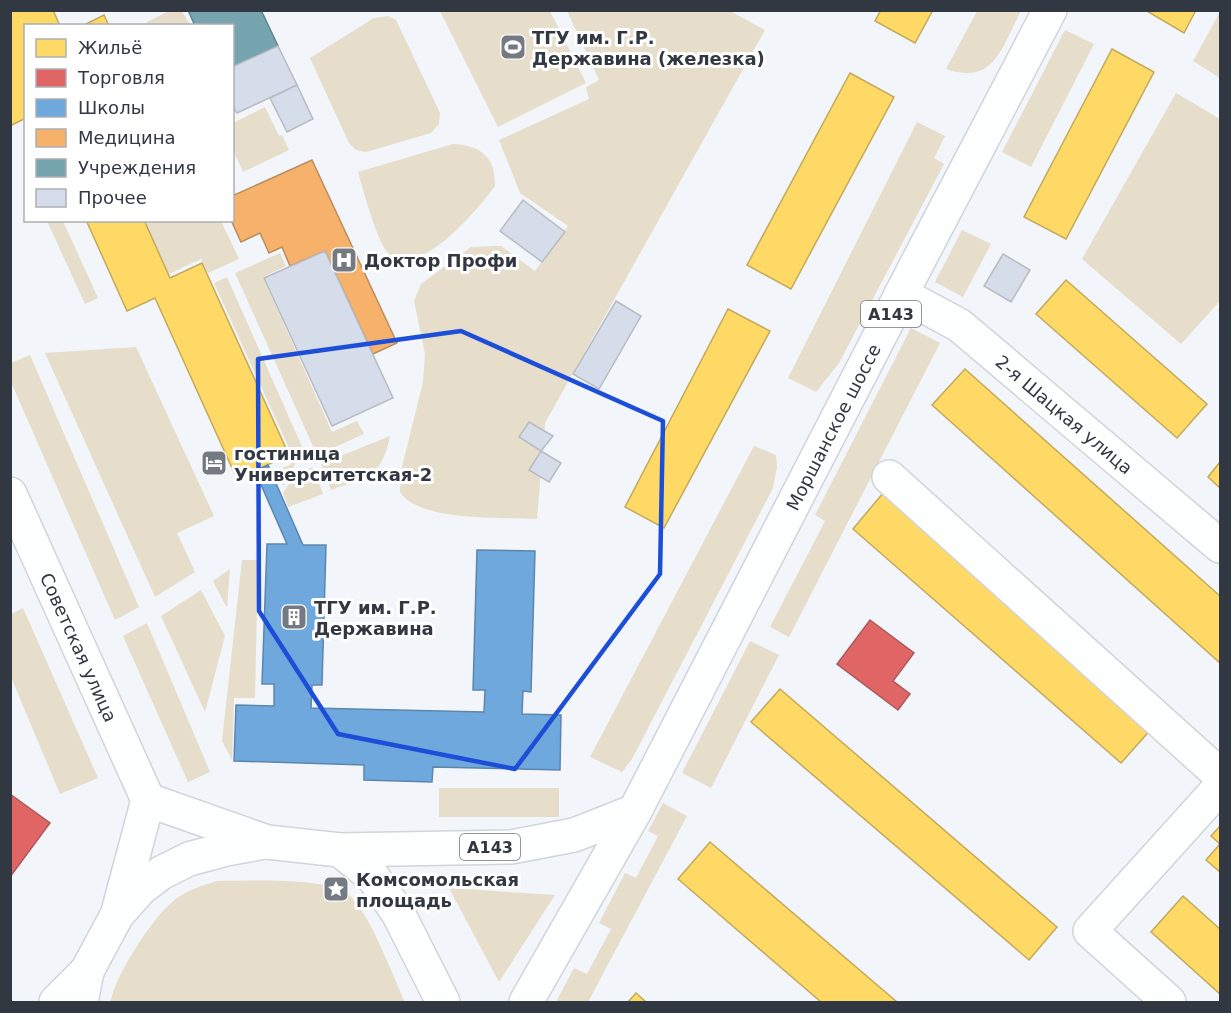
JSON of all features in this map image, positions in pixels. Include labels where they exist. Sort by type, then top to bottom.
[{"type":"main road","name":"Моршанское шоссе","points":[[526,1002],[635,811],[1050,10]]},
{"type":"main road","name":"2-я Шацкая улица","points":[[901,294],[959,325],[1221,546]]},
{"type":"main road","points":[[889,477],[1221,775]]},
{"type":"main road","name":"Советская улица","points":[[10,494],[148,800]]},
{"type":"main road","points":[[1170,1002],[1090,931],[1221,787]]},
{"type":"main road","points":[[56,1002],[84,987],[117,915],[148,800],[267,842],[339,850],[373,877],[392,904],[443,1002]]},
{"type":"main road","name":"А143","points":[[339,850],[511,847],[574,835],[635,811]]},
{"type":"main road","points":[[117,915],[140,889],[160,873],[189,859],[225,849],[267,842]]},
{"type":"highlighted area","points":[[461,331],[663,421],[660,574],[515,769],[338,734],[259,611],[258,359]]},
{"type":"shaded area","points":[[169,11],[182,11],[189,24],[148,24],[147,22]]},
{"type":"shaded area","name":"ТГУ им. Г.Р. Державина (железка)","points":[[440,11],[550,11],[586,83],[498,127]]},
{"type":"shaded area","points":[[567,11],[730,11],[765,30],[545,423],[537,519],[463,516],[425,509],[410,502],[400,492],[401,471],[423,382],[425,354],[414,301],[421,284],[471,247],[501,246],[535,271],[568,226],[520,193],[499,140],[589,99],[586,87],[599,80]]},
{"type":"shaded area","points":[[977,11],[1021,11],[1002,49],[995,60],[986,67],[976,72],[963,73],[946,69]]},
{"type":"shaded area","points":[[1220,12],[1220,78],[1193,61]]},
{"type":"shaded area","points":[[388,16],[396,20],[440,113],[439,124],[431,133],[366,152],[356,150],[349,143],[310,58],[374,18]]},
{"type":"shaded area","points":[[1065,30],[1094,44],[1031,167],[1002,152]]},
{"type":"shaded area","points":[[1176,93],[1220,119],[1220,301],[1181,344],[1082,259]]},
{"type":"shaded area","points":[[265,107],[279,136],[282,135],[289,150],[243,172],[234,152],[234,122]]},
{"type":"shaded area","points":[[917,122],[945,136],[934,158],[944,164],[839,363],[816,392],[788,378]]},
{"type":"shaded area","points":[[453,144],[472,147],[485,155],[493,168],[495,186],[463,224],[432,249],[417,257],[402,259],[389,254],[375,228],[358,172]]},
{"type":"shaded area","points":[[47,222],[63,222],[98,298],[85,304]]},
{"type":"shaded area","points":[[144,222],[221,222],[239,259],[208,273],[201,259],[169,274]]},
{"type":"shaded area","points":[[962,230],[991,244],[963,297],[935,282]]},
{"type":"shaded area","points":[[280,253],[286,266],[263,277],[332,432],[357,421],[364,434],[317,455],[235,273]]},
{"type":"shaded area","points":[[227,277],[303,449],[283,486],[277,470],[290,465],[294,459],[214,283]]},
{"type":"shaded area","points":[[911,328],[940,343],[789,637],[770,627],[825,521],[815,515]]},
{"type":"shaded area","points":[[136,347],[214,516],[177,533],[195,572],[155,597],[45,353]]},
{"type":"shaded area","points":[[30,355],[139,607],[115,620],[11,382],[11,363]]},
{"type":"shaded area","points":[[390,436],[382,460],[371,474],[331,490],[321,464]]},
{"type":"shaded area","points":[[754,446],[776,455],[777,467],[773,488],[632,759],[622,772],[590,757]]},
{"type":"shaded area","points":[[313,467],[323,494],[288,507],[283,493],[296,473]]},
{"type":"shaded area","points":[[242,560],[258,560],[255,698],[234,698],[232,760],[222,741]]},
{"type":"shaded area","points":[[230,569],[227,608],[213,581]]},
{"type":"shaded area","points":[[201,590],[225,636],[205,712],[161,616]]},
{"type":"shaded area","points":[[23,608],[98,778],[60,794],[11,677],[11,614]]},
{"type":"shaded area","points":[[147,623],[210,772],[188,782],[123,636]]},
{"type":"shaded area","points":[[750,641],[779,655],[711,788],[682,773]]},
{"type":"shaded area","points":[[439,788],[559,788],[559,817],[439,817]]},
{"type":"shaded area","points":[[663,803],[687,816],[588,1002],[556,1002],[574,968],[587,974],[611,929],[599,923],[625,873],[636,878],[658,836],[648,831]]},
{"type":"shaded area","points":[[217,881],[305,882],[337,889],[348,894],[372,929],[405,1002],[111,1002],[113,992],[126,965],[144,935],[163,911],[187,892]]},
{"type":"shaded area","points":[[449,888],[555,895],[499,982]]},
{"type":"building: Жильё","points":[[10,10],[53,10],[59,24],[24,24],[24,119],[10,126]]},
{"type":"building: Жильё","points":[[881,10],[933,10],[915,43],[875,21]]},
{"type":"building: Жильё","points":[[1145,10],[1196,10],[1184,33]]},
{"type":"building: Жильё","points":[[104,15],[108,24],[86,24]]},
{"type":"building: Жильё","points":[[1112,49],[1154,72],[1066,239],[1024,217]]},
{"type":"building: Жильё","points":[[850,73],[894,97],[791,289],[747,265]]},
{"type":"building: Жильё","points":[[87,222],[145,222],[170,278],[202,263],[289,455],[237,479],[155,298],[127,311]]},
{"type":"building: Жильё","points":[[1066,280],[1207,404],[1177,438],[1036,314]]},
{"type":"building: Жильё","points":[[728,309],[770,331],[664,528],[625,507]]},
{"type":"building: Жильё","points":[[965,369],[1220,596],[1220,663],[932,405]]},
{"type":"building: Жильё","points":[[1220,462],[1220,488],[1208,477]]},
{"type":"building: Жильё","points":[[883,493],[1153,727],[1121,763],[853,529]]},
{"type":"building: Жильё","points":[[780,689],[1057,927],[1029,960],[751,722]]},
{"type":"building: Жильё","points":[[1220,826],[1220,844],[1211,836]]},
{"type":"building: Жильё","points":[[710,842],[897,1002],[821,1002],[678,879]]},
{"type":"building: Жильё","points":[[1220,844],[1220,872],[1206,860]]},
{"type":"building: Жильё","points":[[1183,896],[1220,929],[1220,994],[1151,932]]},
{"type":"building: Жильё","points":[[636,993],[646,1002],[628,1002]]},
{"type":"building: Торговля","points":[[870,620],[914,653],[893,681],[910,694],[898,710],[837,664]]},
{"type":"building: Торговля","points":[[10,794],[50,823],[10,877]]},
{"type":"building: Школы","name":"ТГУ им. Г.Р. Державина","points":[[268,465],[303,545],[326,545],[322,685],[312,685],[311,708],[484,712],[485,690],[473,690],[477,550],[535,551],[531,692],[523,691],[522,714],[561,715],[560,770],[433,767],[432,782],[364,780],[364,765],[234,761],[236,705],[274,706],[274,684],[262,684],[267,544],[287,544],[255,471]]},
{"type":"building: Медицина","name":"Доктор Профи","points":[[312,160],[397,343],[373,354],[325,251],[290,266],[282,247],[269,253],[260,233],[241,242],[232,222],[234,222],[234,195]]},
{"type":"building: Учреждения","points":[[188,10],[261,10],[278,46],[234,66],[234,24],[194,24]]},
{"type":"building: Прочее","points":[[278,46],[297,85],[237,113],[234,108],[234,66]]},
{"type":"building: Прочее","points":[[297,85],[313,119],[287,132],[270,98]]},
{"type":"building: Прочее","points":[[523,200],[565,232],[542,262],[500,231]]},
{"type":"building: Прочее","points":[[325,251],[393,398],[332,426],[264,278]]},
{"type":"building: Прочее","points":[[1003,254],[1030,270],[1011,302],[984,286]]},
{"type":"building: Прочее","points":[[616,301],[641,316],[599,389],[573,374]]},
{"type":"building: Прочее","points":[[529,422],[553,436],[541,451],[519,437]]},
{"type":"building: Прочее","points":[[541,451],[561,463],[549,482],[529,470]]},
{"type":"place","name":"ТГУ им. Г.Р. Державина (железка)","points":[[513,47]]},
{"type":"place","name":"Доктор Профи","points":[[344,260]]},
{"type":"place","name":"гостиница Университетская-2","points":[[214,463]]},
{"type":"place","name":"ТГУ им. Г.Р. Державина","points":[[294,617]]},
{"type":"place","name":"Комсомольская площадь","points":[[336,889]]}]
